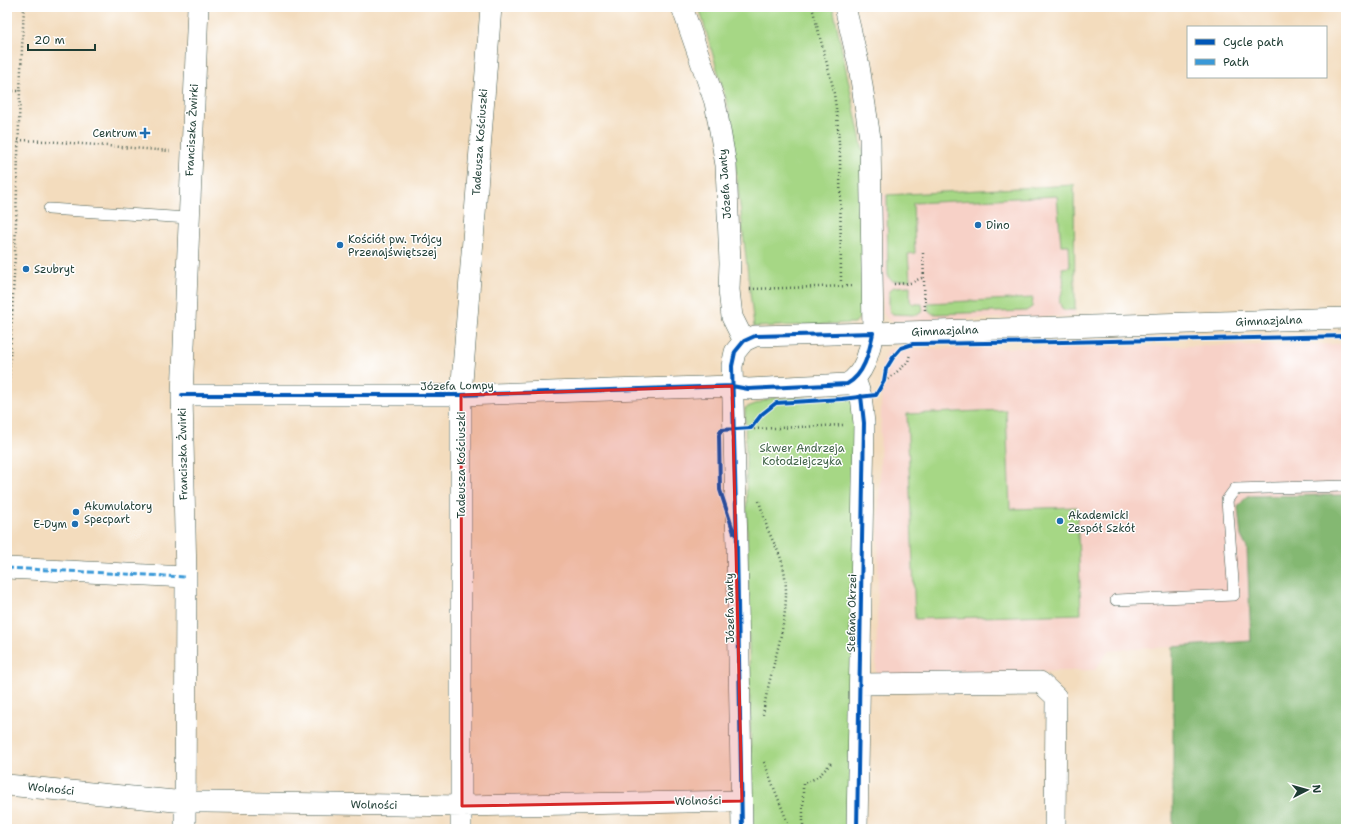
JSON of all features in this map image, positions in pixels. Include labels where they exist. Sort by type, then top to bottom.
[{"type":"street","name":"Franciszka Żwirki","points":[[185,829],[186,577],[182,395],[188,218],[198,7]]},
{"type":"street","name":"Tadeusza Kościuszki","points":[[461,829],[461,395],[491,7]]},
{"type":"street","name":"Józefa Janty","points":[[682,7],[715,102],[726,165],[730,263],[729,290],[732,317],[744,340],[735,352],[732,366],[735,437],[742,829]]},
{"type":"street","points":[[845,7],[860,66],[870,138],[873,333],[867,358],[855,379]]},
{"type":"street","name":"Gimnazjalna","points":[[744,340],[755,336],[873,333],[919,325],[1346,318]]},
{"type":"street","name":"Józefa Lompy","points":[[182,395],[461,395],[732,386],[748,389],[847,384],[855,379]]},
{"type":"street","name":"Stefana Okrzei","points":[[855,379],[861,396],[864,423],[857,829]]},
{"type":"street","points":[[7,568],[186,577]]},
{"type":"street","points":[[860,684],[1040,682],[1056,697],[1055,829]]},
{"type":"street","name":"Wolności","points":[[7,785],[185,802],[462,806],[742,801]]},
{"type":"lane","points":[[49,209],[188,218]]},
{"type":"lane","points":[[1116,600],[1234,595],[1227,500],[1236,489],[1346,486]]},
{"type":"path","points":[[7,423],[24,7]]},
{"type":"path","points":[[812,7],[833,87],[837,115],[840,156],[841,282]]},
{"type":"path","points":[[13,91],[20,91]]},
{"type":"path","points":[[18,140],[170,151]]},
{"type":"path","points":[[884,381],[890,378],[908,362],[919,325],[924,277],[923,253]]},
{"type":"path","points":[[729,290],[910,283],[924,277]]},
{"type":"path","points":[[884,381],[885,375]]},
{"type":"path","points":[[755,423],[754,428],[756,437]]},
{"type":"path","points":[[754,428],[840,426],[864,423]]},
{"type":"path","points":[[758,499],[768,531],[779,553],[784,571],[786,595],[780,643],[771,676],[763,722]]},
{"type":"path","points":[[764,760],[790,829]]},
{"type":"path","points":[[803,829],[803,783],[813,780],[831,763]]},
{"type":"highlighted area","points":[[732,386],[742,801],[462,806],[461,395]]},
{"type":"shaded area","points":[[1074,185],[1075,316],[905,321],[893,321],[887,319],[883,313],[879,195]]},
{"type":"shaded area","name":"Akademicki Zespół Szkół","points":[[1346,344],[1346,495],[1247,496],[1241,536],[1247,548],[1251,642],[1109,650],[1095,670],[876,677],[882,362],[889,349]]},
{"type":"green space","points":[[699,7],[833,7],[869,180],[866,309],[855,323],[754,327],[729,110]]},
{"type":"green space","points":[[1074,185],[1075,310],[1063,310],[1060,303],[1063,285],[1062,268],[1070,267],[1069,245],[1061,245],[1057,196],[913,203],[915,253],[908,254],[910,280],[893,281],[888,277],[887,195]]},
{"type":"green space","points":[[910,286],[910,301],[913,304],[922,304],[923,311],[917,315],[890,313],[889,291],[894,287]]},
{"type":"green space","points":[[1033,298],[1032,307],[1026,311],[933,314],[928,310],[928,303]]},
{"type":"green space","name":"Skwer Andrzeja Kołodziejczyka","points":[[843,397],[860,403],[852,829],[752,829],[745,408],[771,398]]},
{"type":"green space","points":[[1006,410],[1010,509],[1077,507],[1081,614],[915,619],[907,414]]},
{"type":"green space","points":[[1346,495],[1346,829],[1173,829],[1173,647],[1251,641],[1247,548],[1241,536],[1238,507],[1247,496]]},
{"type":"marked path","points":[[7,568],[186,577]]},
{"type":"cycle path","points":[[182,395],[461,395],[732,386],[748,389],[847,384],[853,380],[862,368],[868,355],[873,333],[755,336],[744,341],[735,352],[732,366],[737,545],[742,829]]},
{"type":"cycle path","points":[[734,533],[720,490],[719,435],[721,430],[751,428],[762,414],[776,403],[842,399],[876,395],[884,381],[886,369],[894,356],[901,348],[913,344],[1346,336]]},
{"type":"cycle path","points":[[857,829],[864,423],[861,396]]},
{"type":"place","name":"Centrum","points":[[145,133]]},
{"type":"place","name":"Dino","points":[[978,225]]},
{"type":"place","name":"Kościół pw. Trójcy Przenajświętszej","points":[[340,245]]},
{"type":"place","name":"Szubryt","points":[[26,269]]},
{"type":"place","name":"Akumulatory Specpart","points":[[76,512]]},
{"type":"place","name":"Akademicki Zespół Szkół","points":[[1060,521]]},
{"type":"place","name":"E-Dym","points":[[75,524]]}]
